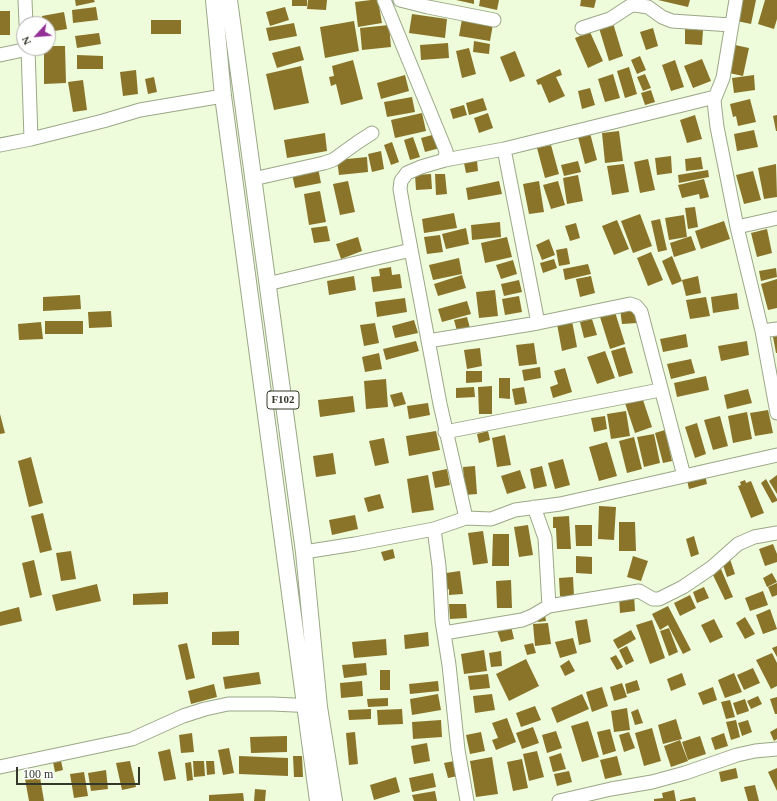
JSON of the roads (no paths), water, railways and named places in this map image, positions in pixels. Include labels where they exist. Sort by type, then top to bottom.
[{"type":"main road","name":"F102","points":[[214,0],[223,96],[312,706],[334,801]]},
{"type":"main road","name":"F102","points":[[229,0],[304,552],[318,801]]},
{"type":"street","points":[[25,0],[26,16]]},
{"type":"street","points":[[384,0],[446,151],[445,160]]},
{"type":"street","points":[[400,0],[494,20]]},
{"type":"street","points":[[736,0],[723,78],[715,97],[717,127],[737,227],[762,331],[777,413]]},
{"type":"street","points":[[582,28],[610,19],[630,6],[636,5],[648,7],[672,21],[731,25]]},
{"type":"street","points":[[0,55],[16,52]]},
{"type":"street","points":[[28,56],[30,139]]},
{"type":"street","points":[[0,144],[30,139],[103,121],[140,110],[223,96]]},
{"type":"street","points":[[466,518],[445,432],[400,189],[401,181],[407,173],[421,166],[504,149],[715,97]]},
{"type":"street","points":[[253,179],[333,160],[372,133]]},
{"type":"street","points":[[504,149],[538,323]]},
{"type":"street","points":[[737,227],[777,218]]},
{"type":"street","points":[[267,284],[411,250]]},
{"type":"street","points":[[428,341],[538,323],[630,304],[636,306],[641,312],[660,390],[684,476]]},
{"type":"street","points":[[762,331],[777,329]]},
{"type":"street","points":[[445,432],[660,390]]},
{"type":"street","points":[[304,552],[434,529],[466,518],[491,519],[515,510],[560,504],[777,455]]},
{"type":"street","points":[[534,507],[545,538],[549,606]]},
{"type":"street","points":[[434,529],[439,566],[442,621],[449,665],[458,750],[467,801]]},
{"type":"street","points":[[444,633],[522,620],[549,606],[639,591],[653,599],[659,599],[711,568],[738,544],[754,537],[777,533]]},
{"type":"street","points":[[0,767],[132,739],[183,716],[228,704],[312,706]]},
{"type":"street","points":[[559,801],[611,789],[652,782],[743,754],[777,748]]}]
